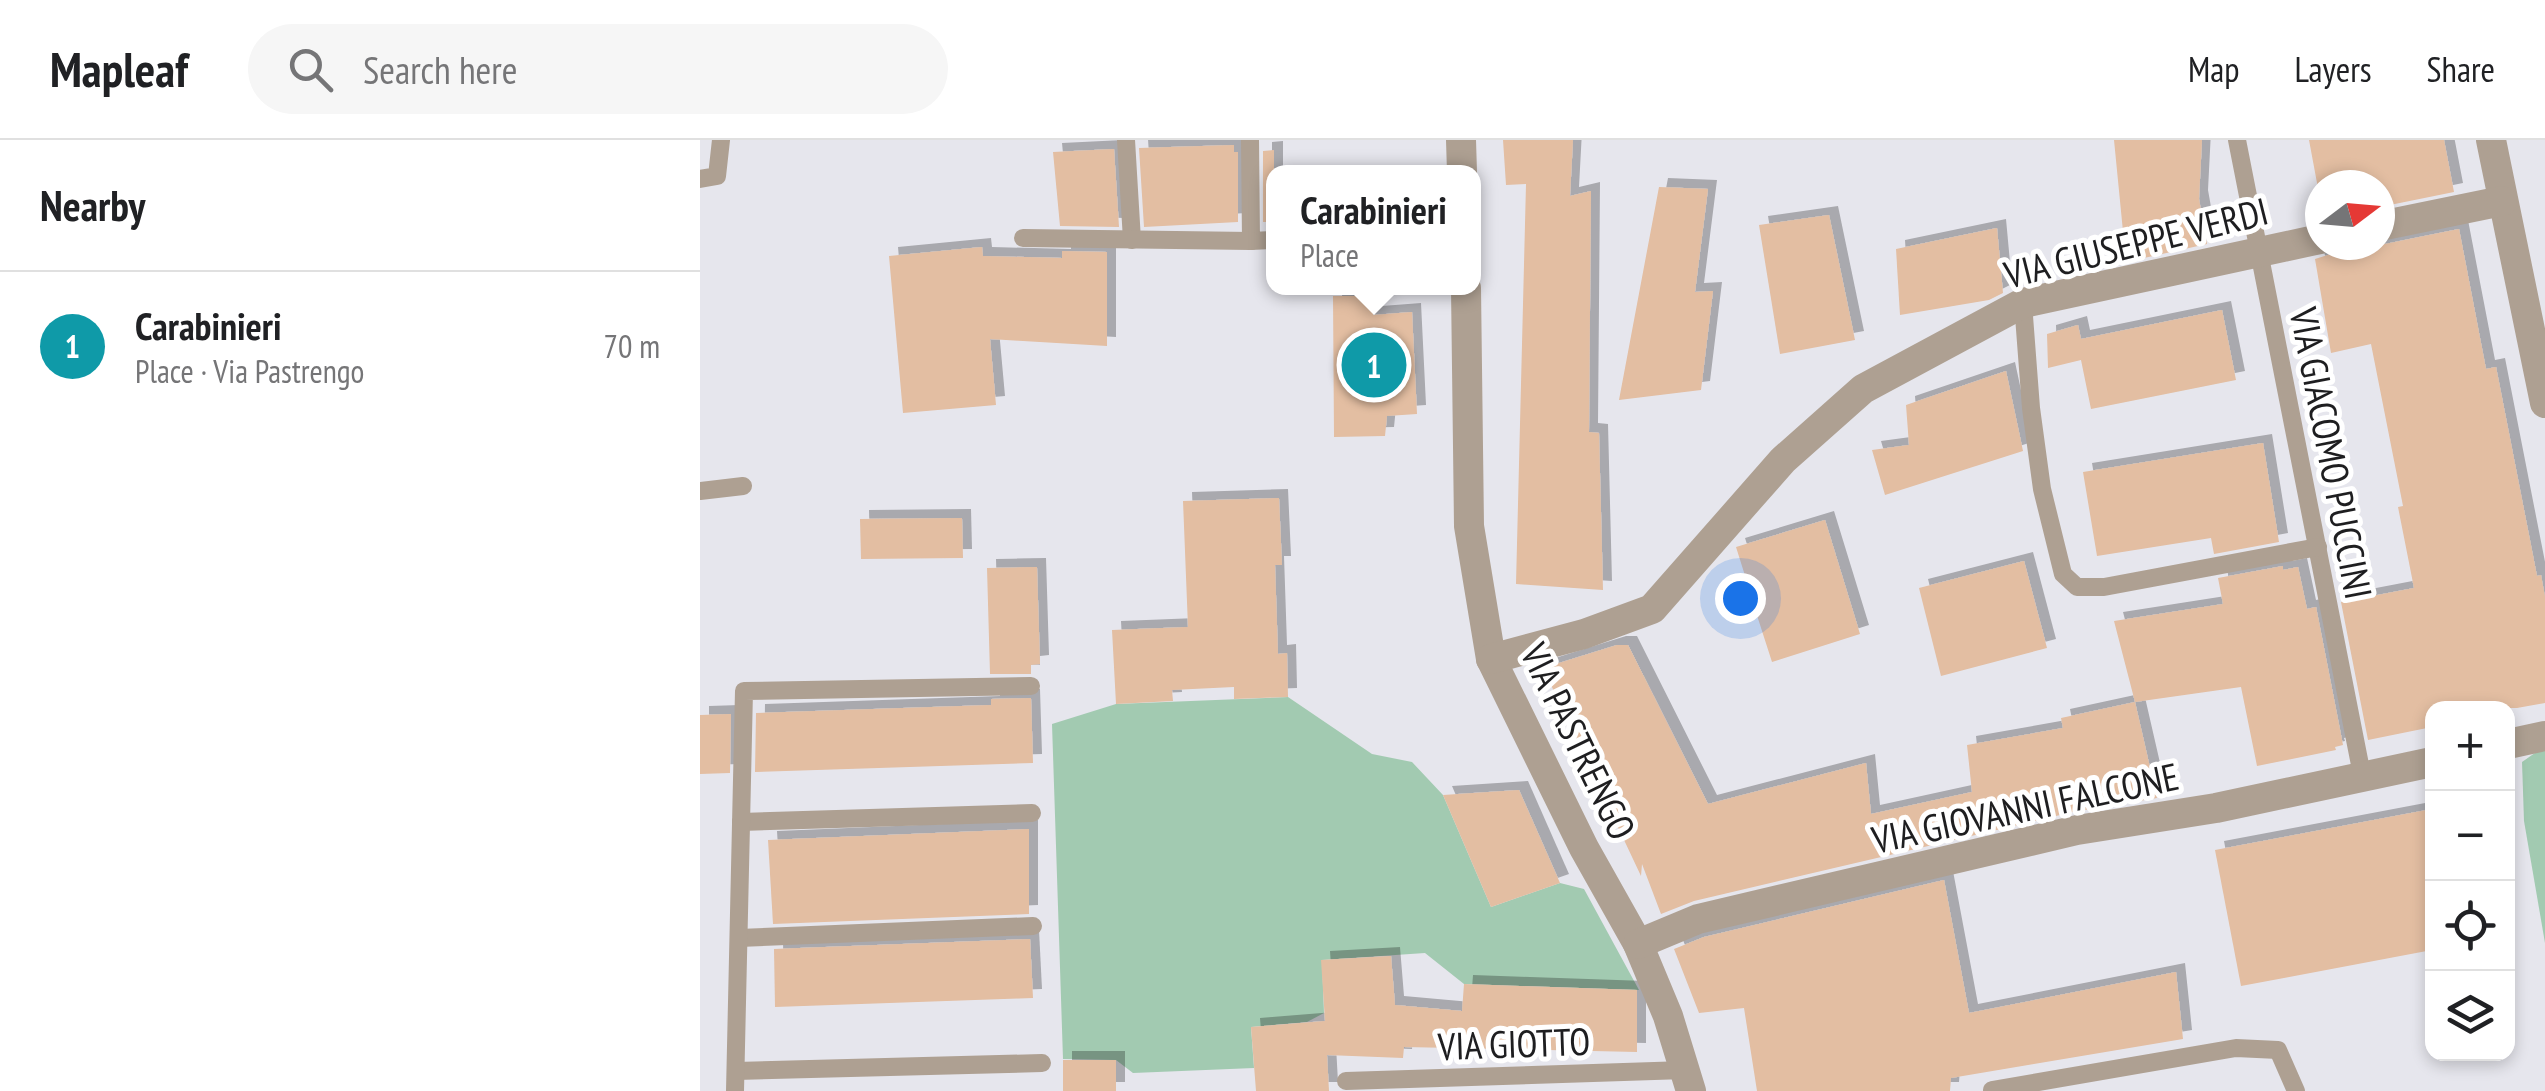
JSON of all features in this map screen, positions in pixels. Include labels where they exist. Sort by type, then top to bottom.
[{"type":"street","points":[[1461,140],[1462,165]]},
{"type":"street","points":[[2491,140],[2545,403]]},
{"type":"street","points":[[2395,223],[2502,201]]},
{"type":"street","name":"VIA GIUSEPPE VERDI","points":[[1491,659],[1584,634],[1652,609],[1783,460],[1863,389],[2023,303],[2305,242]]},
{"type":"street","name":"VIA PASTRENGO","points":[[1466,295],[1469,526],[1491,659],[1584,848],[1638,944],[1668,1016],[1688,1081]]},
{"type":"street","points":[[2515,742],[2545,736]]},
{"type":"street","name":"VIA GIOVANNI FALCONE","points":[[1638,944],[1698,919],[2077,830],[2216,808],[2363,780],[2425,764]]},
{"type":"lane","points":[[700,179],[717,176],[720,140]]},
{"type":"lane","points":[[1126,140],[1132,240]]},
{"type":"lane","points":[[1250,140],[1251,241]]},
{"type":"lane","name":"VIA GIACOMO PUCCINI","points":[[2236,140],[2363,780]]},
{"type":"lane","points":[[1023,238],[1266,240]]},
{"type":"lane","points":[[2023,303],[2042,489],[2063,574],[2077,587],[2104,587],[2318,546]]},
{"type":"lane","points":[[700,491],[742,486]]},
{"type":"lane","points":[[736,1091],[744,691],[1031,686]]},
{"type":"lane","points":[[741,822],[1032,813]]},
{"type":"lane","points":[[739,938],[1033,926]]},
{"type":"lane","points":[[1992,1090],[2236,1048],[2278,1050],[2296,1091]]},
{"type":"lane","points":[[736,1071],[1042,1063]]},
{"type":"lane","name":"VIA GIOTTO","points":[[1346,1081],[1688,1081]]},
{"type":"green space","points":[[1288,697],[1372,754],[1412,762],[1443,795],[1491,907],[1560,883],[1584,889],[1639,990],[1464,984],[1425,953],[1322,960],[1324,1013],[1307,1022],[1251,1027],[1254,1068],[1133,1073],[1116,1060],[1063,1059],[1052,724],[1116,704]]},
{"type":"green space","points":[[2545,746],[2545,943],[2524,821],[2522,762]]},
{"type":"building","points":[[1503,140],[1573,140],[1570,196],[1591,191],[1589,432],[1599,433],[1603,590],[1516,584],[1526,184],[1506,185]]},
{"type":"building","points":[[2114,140],[2202,140],[2199,199],[2207,244],[2126,262]]},
{"type":"building","points":[[2309,140],[2444,140],[2454,192],[2395,204],[2395,170],[2315,170]]},
{"type":"building","points":[[1234,145],[1234,152],[1238,152],[1238,222],[1144,227],[1139,148]]},
{"type":"building","points":[[1114,149],[1119,227],[1060,226],[1053,152]]},
{"type":"building","points":[[1274,150],[1274,165],[1266,165],[1266,222],[1263,222],[1263,151]]},
{"type":"building","points":[[1659,187],[1708,189],[1695,292],[1713,291],[1701,390],[1619,400]]},
{"type":"building","points":[[1829,215],[1855,340],[1780,354],[1759,225]]},
{"type":"building","points":[[1997,228],[2003,293],[1989,300],[1900,315],[1896,249]]},
{"type":"building","points":[[2459,229],[2486,369],[2496,367],[2537,576],[2541,575],[2545,597],[2545,703],[2515,708],[2515,701],[2425,701],[2425,728],[2368,740],[2341,602],[2414,588],[2398,507],[2403,506],[2371,344],[2331,353],[2315,260],[2395,260],[2395,242]]},
{"type":"building","points":[[982,247],[983,256],[1062,258],[1062,251],[1107,252],[1107,346],[990,339],[996,405],[903,413],[889,256]]},
{"type":"building","points":[[1333,296],[1375,296],[1373,315],[1412,312],[1417,414],[1387,416],[1385,436],[1334,437]]},
{"type":"building","points":[[2222,310],[2236,380],[2091,409],[2081,360],[2048,368],[2047,334],[2078,325],[2081,339]]},
{"type":"building","points":[[2006,371],[2023,451],[1885,495],[1872,450],[1909,445],[1906,405]]},
{"type":"building","points":[[2263,443],[2279,542],[2214,554],[2211,538],[2097,556],[2083,472]]},
{"type":"building","points":[[1279,498],[1282,565],[1275,565],[1278,654],[1287,653],[1288,697],[1234,699],[1234,687],[1172,690],[1173,701],[1116,704],[1112,630],[1188,627],[1183,501]]},
{"type":"building","points":[[962,518],[963,558],[861,559],[860,519]]},
{"type":"building","points":[[1825,520],[1860,634],[1772,662],[1753,603],[1758,601],[1753,601],[1736,547]]},
{"type":"building","points":[[2024,561],[2047,648],[1941,676],[1919,588]]},
{"type":"building","points":[[2283,566],[2283,570],[2298,567],[2307,609],[2316,607],[2343,745],[2335,747],[2336,750],[2257,766],[2241,687],[2135,702],[2114,621],[2223,604],[2218,578]]},
{"type":"building","points":[[1037,567],[1040,664],[1031,665],[1031,674],[990,674],[987,568]]},
{"type":"building","points":[[1628,645],[1708,804],[1866,763],[1871,814],[1972,792],[1967,745],[2063,728],[2061,718],[2135,702],[2157,798],[2073,812],[1694,901],[1661,914],[1642,864],[1641,876],[1543,668]]},
{"type":"building","points":[[1031,698],[1033,763],[755,772],[756,713],[991,705],[991,699]]},
{"type":"building","points":[[731,714],[730,773],[700,774],[700,715]]},
{"type":"building","points":[[1519,790],[1560,883],[1491,907],[1443,795]]},
{"type":"building","points":[[2425,810],[2425,951],[2241,986],[2215,850]]},
{"type":"building","points":[[1029,829],[1029,914],[773,924],[768,840]]},
{"type":"building","points":[[1944,880],[1969,1013],[2176,972],[2183,1039],[1951,1078],[1950,1091],[1757,1091],[1744,1008],[1699,1013],[1674,949],[1704,937]]},
{"type":"building","points":[[1030,939],[1033,998],[775,1007],[774,949]]},
{"type":"building","points":[[1391,956],[1395,1005],[1462,1011],[1464,984],[1637,990],[1637,1052],[1404,1047],[1403,1058],[1327,1055],[1329,1091],[1256,1091],[1251,1027],[1325,1021],[1321,960]]},
{"type":"building","points":[[1063,1060],[1116,1060],[1116,1091],[1063,1091]]},
{"type":"place","name":"Carabinieri","points":[[1374,365]]}]
